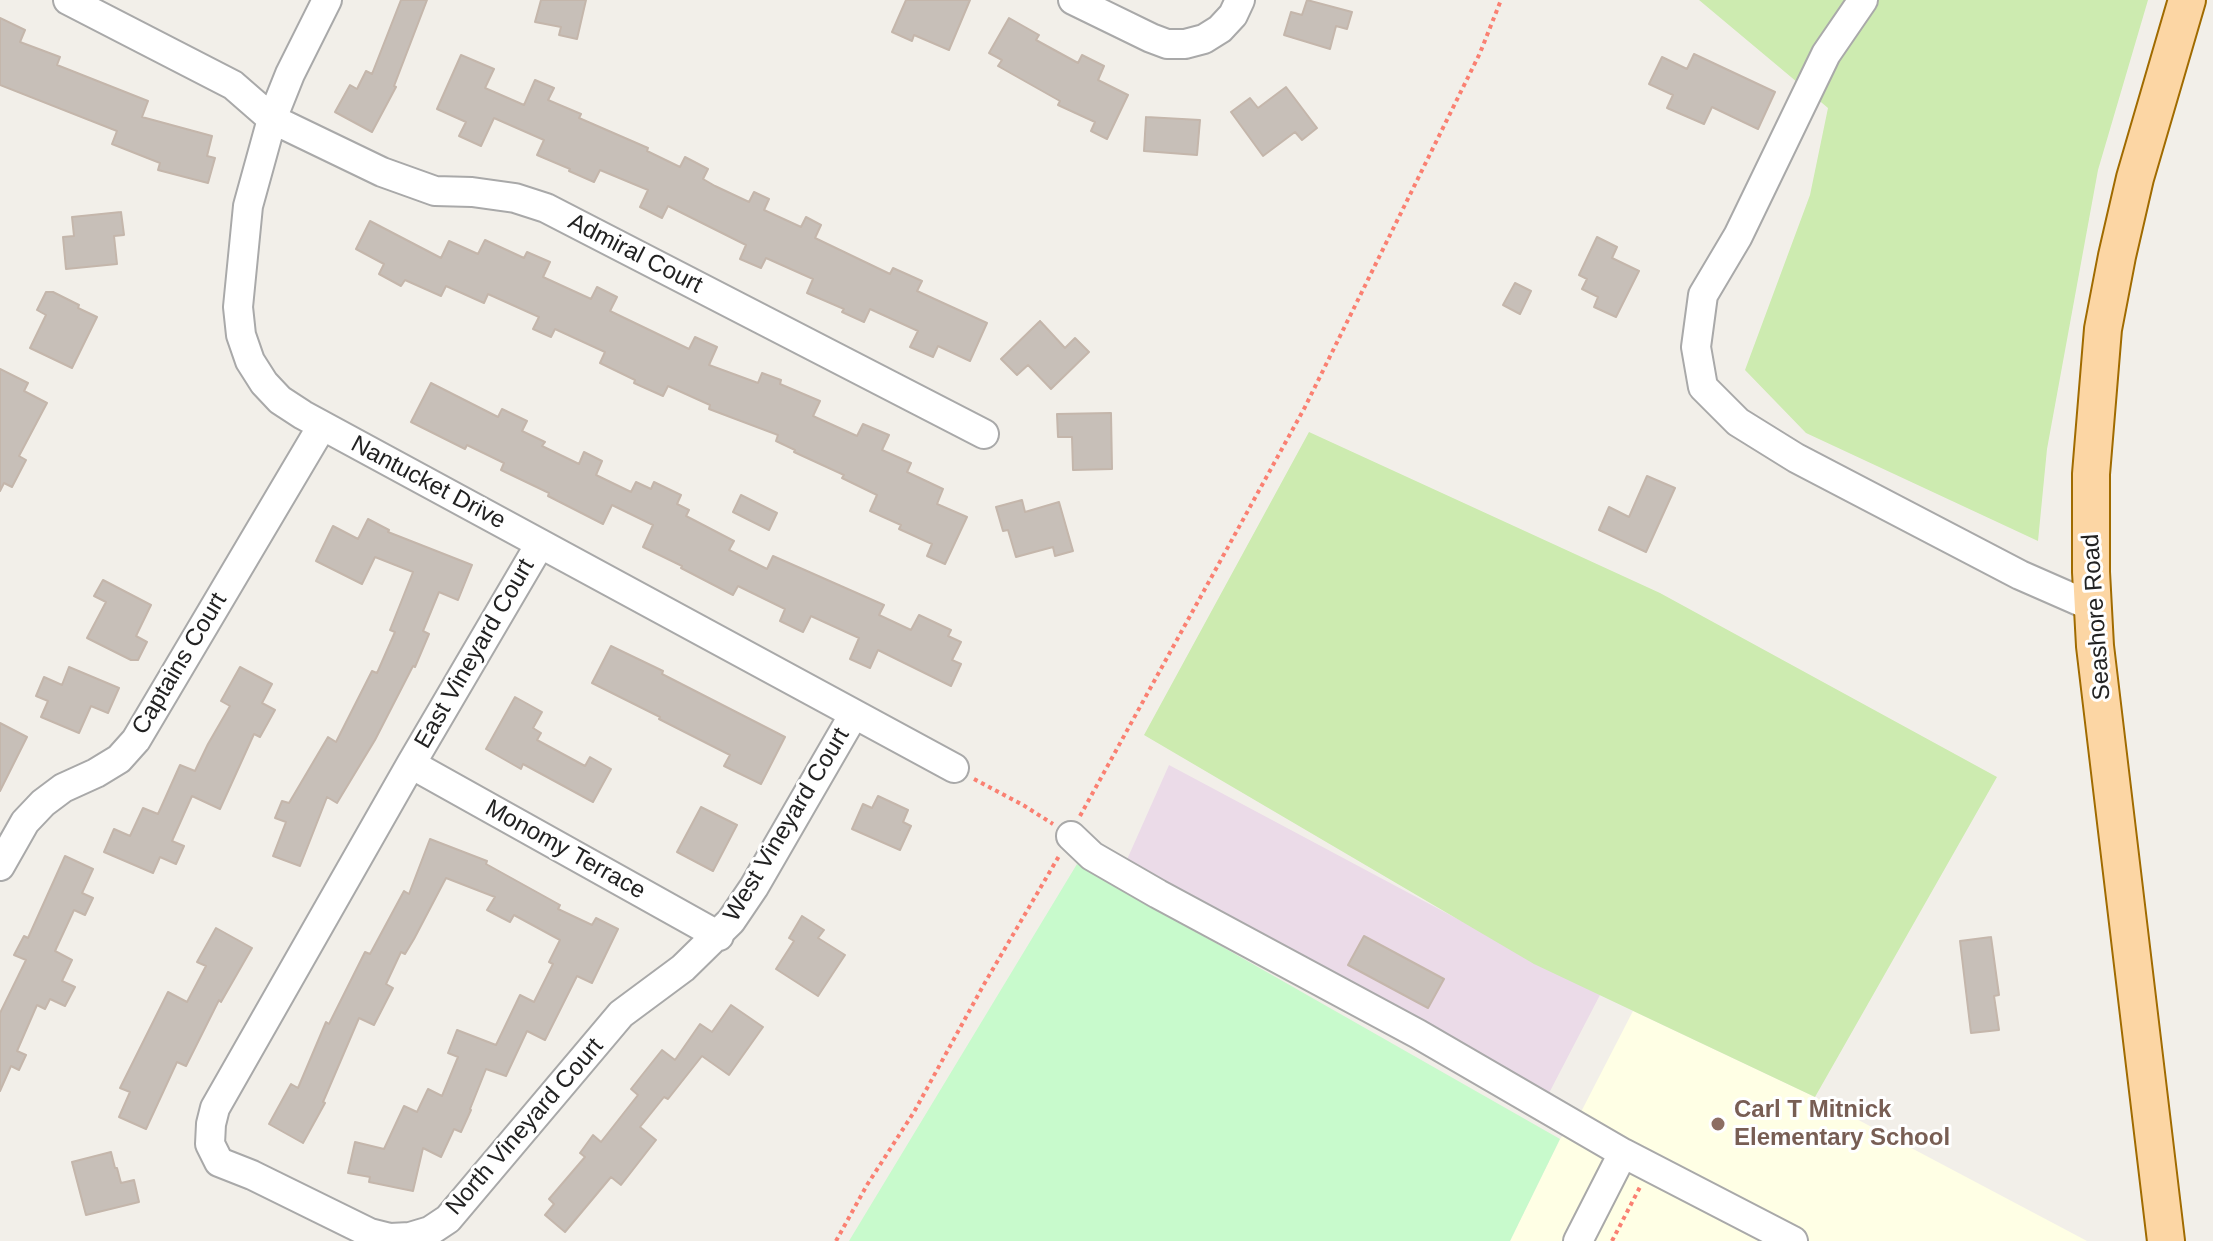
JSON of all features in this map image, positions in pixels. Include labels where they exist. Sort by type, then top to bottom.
[{"type":"main road","name":"Seashore Road","points":[[2166,1241],[2097,662],[2091,474],[2103,329],[2117,256],[2135,178],[2187,0]]},
{"type":"street","name":"Admiral Court","points":[[68,0],[233,85],[272,119],[382,172],[435,191],[515,198],[546,208],[984,434]]},
{"type":"street","name":"Nantucket Drive","points":[[327,0],[290,74],[272,119],[248,206],[238,307],[241,335],[250,361],[264,383],[280,400],[322,426],[954,768]]},
{"type":"street","points":[[1073,0],[1151,38],[1167,44],[1185,44],[1204,39],[1220,29],[1233,15],[1240,0]]},
{"type":"street","points":[[1863,0],[1826,54],[1738,236],[1703,295],[1696,347],[1703,387],[1738,422],[1796,458],[2020,575],[2093,607]]},
{"type":"street","name":"Captains Court","points":[[0,866],[25,822],[43,803],[63,788],[119,759],[136,740],[322,426]]},
{"type":"street","name":"East Vineyard Court","points":[[411,764],[540,544]]},
{"type":"street","name":"West Vineyard Court","points":[[719,936],[754,887],[854,714]]},
{"type":"street","name":"Monomy Terrace","points":[[411,764],[719,936]]},
{"type":"street","name":"North Vineyard Court","points":[[411,764],[215,1108],[210,1144],[212,1170],[252,1175],[370,1233],[390,1238],[410,1237],[430,1231],[448,1219],[621,1014],[683,968],[719,936]]},
{"type":"street","points":[[1071,836],[1092,856],[1158,894],[1418,1034],[1623,1153],[1793,1241]]},
{"type":"street","points":[[1578,1241],[1623,1153]]},
{"type":"path","points":[[836,1241],[867,1185],[914,1112],[1071,836],[1305,407],[1467,81],[1501,0]]},
{"type":"path","points":[[954,768],[1023,805],[1071,836]]},
{"type":"path","points":[[1612,1241],[1650,1167]]},
{"type":"shaded area","points":[[1169,765],[1600,995],[1548,1095],[1125,864]]},
{"type":"shaded area","name":"Carl T Mitnick Elementary School","points":[[1633,1011],[1815,1097],[2087,1241],[1510,1241],[1560,1139],[1582,1110]]},
{"type":"green space","points":[[1699,0],[2148,0],[2098,170],[2047,449],[2038,541],[1806,433],[1745,370],[1810,195],[1828,108]]},
{"type":"green space","points":[[1309,432],[1660,593],[1997,777],[1815,1097],[1534,964],[1144,735]]},
{"type":"green space","points":[[1077,864],[1560,1139],[1510,1241],[849,1241]]},
{"type":"building","points":[[401,0],[427,0],[396,87],[372,132],[335,112],[350,85],[357,89],[366,71],[372,74]]},
{"type":"building","points":[[541,0],[586,0],[577,39],[559,35],[561,27],[535,22]]},
{"type":"building","points":[[906,0],[970,0],[949,50],[914,35],[912,41],[892,32]]},
{"type":"building","points":[[1307,0],[1352,12],[1347,29],[1336,26],[1330,49],[1284,35],[1291,12],[1302,15]]},
{"type":"building","points":[[0,18],[25,30],[20,42],[60,57],[57,65],[148,101],[142,117],[212,136],[207,156],[215,158],[208,183],[158,170],[160,163],[112,144],[117,131],[0,85]]},
{"type":"building","points":[[1009,18],[1039,35],[1036,40],[1078,63],[1082,55],[1104,66],[1098,80],[1128,95],[1107,139],[1091,131],[1095,122],[1058,105],[1060,101],[998,66],[1002,60],[989,53]]},
{"type":"building","points":[[1694,54],[1775,92],[1758,129],[1712,107],[1704,124],[1667,108],[1673,95],[1649,84],[1662,57],[1687,69]]},
{"type":"building","points":[[461,55],[494,69],[485,88],[524,105],[535,80],[554,88],[548,100],[581,114],[579,118],[648,148],[647,151],[680,167],[685,157],[708,169],[703,179],[715,186],[749,202],[754,192],[769,199],[764,210],[801,227],[806,217],[821,225],[815,238],[890,274],[893,268],[922,281],[917,291],[987,323],[970,361],[938,346],[933,357],[910,347],[918,331],[870,309],[864,322],[842,312],[844,309],[807,293],[813,279],[766,258],[761,268],[740,259],[746,245],[668,206],[662,218],[640,207],[648,190],[600,170],[594,182],[537,155],[544,140],[494,118],[481,146],[459,136],[466,122],[437,109]]},
{"type":"building","points":[[1286,87],[1317,128],[1302,140],[1295,132],[1263,156],[1231,112],[1250,98],[1258,108]]},
{"type":"building","points":[[1146,117],[1200,120],[1197,155],[1144,151]]},
{"type":"building","points":[[121,212],[124,235],[114,236],[117,264],[66,269],[63,237],[74,236],[72,217]]},
{"type":"building","points":[[370,221],[441,258],[449,241],[478,254],[485,240],[524,258],[527,252],[550,262],[543,277],[591,299],[597,287],[617,297],[610,311],[689,349],[695,337],[717,347],[709,365],[758,383],[762,373],[781,380],[780,384],[820,401],[813,416],[857,436],[863,424],[889,435],[882,450],[911,463],[907,472],[943,489],[937,504],[967,517],[945,564],[927,556],[932,544],[870,511],[877,495],[842,478],[844,475],[794,452],[776,441],[778,435],[709,409],[710,405],[668,386],[663,396],[634,383],[635,380],[600,363],[605,352],[555,329],[551,337],[533,329],[539,317],[488,294],[484,303],[446,286],[441,296],[405,280],[401,286],[379,274],[384,264],[356,249]]},
{"type":"building","points":[[1597,237],[1617,247],[1612,258],[1639,271],[1616,317],[1594,307],[1598,297],[1582,289],[1587,279],[1579,275]]},
{"type":"building","points":[[1515,283],[1531,291],[1520,314],[1503,305]]},
{"type":"building","points":[[46,292],[53,292],[97,317],[72,368],[30,348],[46,315],[37,310]]},
{"type":"building","points":[[1040,321],[1065,348],[1075,338],[1089,352],[1051,389],[1028,365],[1017,375],[1001,359]]},
{"type":"building","points":[[0,369],[28,383],[24,391],[47,403],[19,456],[26,460],[12,487],[4,483],[0,491]]},
{"type":"building","points":[[431,383],[498,417],[502,409],[527,421],[522,431],[545,442],[542,446],[579,464],[584,452],[602,461],[596,475],[631,492],[636,482],[651,489],[654,482],[681,495],[677,504],[689,510],[686,516],[734,541],[729,550],[767,569],[773,556],[884,605],[879,615],[911,630],[919,615],[951,630],[948,636],[961,642],[952,660],[961,664],[951,686],[878,650],[870,668],[850,659],[859,638],[811,616],[803,632],[780,621],[785,609],[738,586],[733,595],[643,547],[653,525],[612,505],[603,524],[501,470],[504,463],[467,445],[465,449],[411,422]]},
{"type":"building","points":[[1111,413],[1112,469],[1073,470],[1072,437],[1058,437],[1057,414]]},
{"type":"building","points":[[1647,476],[1675,488],[1646,552],[1599,530],[1609,507],[1629,517]]},
{"type":"building","points":[[741,495],[777,513],[769,530],[733,512]]},
{"type":"building","points":[[1022,500],[1025,512],[1059,502],[1073,551],[1055,556],[1053,547],[1016,557],[1008,530],[1003,531],[996,507]]},
{"type":"building","points":[[368,519],[388,532],[472,565],[458,600],[439,592],[423,631],[429,634],[415,667],[337,803],[327,797],[300,866],[273,856],[286,822],[275,818],[282,801],[289,803],[328,737],[336,742],[372,671],[377,673],[395,632],[390,630],[413,572],[375,557],[362,584],[316,561],[333,526],[358,539]]},
{"type":"building","points":[[103,580],[151,605],[136,636],[147,642],[138,660],[131,660],[87,638],[106,602],[94,596]]},
{"type":"building","points":[[611,646],[785,737],[761,784],[724,766],[730,755],[592,683]]},
{"type":"building","points":[[69,667],[119,688],[108,713],[91,706],[79,733],[41,717],[48,701],[36,696],[44,677],[62,685]]},
{"type":"building","points":[[240,667],[272,684],[262,703],[275,710],[260,737],[254,734],[220,809],[192,796],[172,841],[184,846],[176,864],[160,857],[153,873],[104,852],[114,829],[130,836],[143,808],[158,814],[180,765],[195,771],[230,706],[221,701]]},
{"type":"building","points":[[515,697],[542,712],[533,728],[541,733],[537,740],[585,766],[590,757],[611,769],[593,802],[523,764],[521,769],[486,749]]},
{"type":"building","points":[[0,723],[27,737],[0,791]]},
{"type":"building","points":[[878,796],[908,810],[903,822],[911,826],[900,850],[852,829],[863,804],[872,808]]},
{"type":"building","points":[[701,807],[737,825],[713,871],[677,852]]},
{"type":"building","points":[[430,839],[487,861],[486,864],[560,905],[558,909],[592,925],[596,918],[618,929],[592,983],[577,976],[545,1040],[527,1031],[506,1076],[486,1069],[461,1132],[454,1129],[441,1157],[423,1148],[413,1191],[369,1182],[370,1177],[348,1173],[355,1142],[384,1149],[404,1106],[417,1112],[428,1089],[442,1096],[458,1057],[448,1053],[457,1030],[496,1045],[520,995],[534,1002],[553,964],[549,962],[560,940],[514,915],[510,922],[487,910],[495,897],[446,878],[405,954],[401,952],[386,984],[393,988],[374,1025],[359,1018],[325,1103],[303,1143],[269,1124],[291,1084],[298,1088],[326,1022],[329,1024],[365,952],[370,954],[404,891],[409,894]]},
{"type":"building","points":[[65,856],[93,869],[82,893],[93,898],[85,915],[74,910],[55,951],[72,960],[62,981],[75,987],[65,1006],[50,999],[45,1009],[37,1005],[17,1051],[26,1055],[19,1070],[11,1066],[0,1091],[0,1013],[26,960],[14,955],[24,936],[28,938]]},
{"type":"building","points":[[802,916],[824,930],[818,938],[845,955],[818,996],[776,969],[794,941],[789,938]]},
{"type":"building","points":[[216,928],[252,948],[221,1002],[219,1000],[186,1066],[177,1062],[146,1129],[119,1117],[130,1092],[120,1088],[168,992],[187,1002],[206,966],[197,962]]},
{"type":"building","points":[[1364,936],[1444,979],[1428,1008],[1348,965]]},
{"type":"building","points":[[1991,937],[1999,995],[1994,996],[1999,1030],[1971,1033],[1960,941]]},
{"type":"building","points":[[731,1005],[763,1027],[729,1075],[702,1056],[668,1099],[664,1097],[640,1127],[656,1140],[621,1185],[611,1177],[565,1232],[545,1215],[554,1204],[549,1199],[585,1157],[580,1153],[593,1135],[601,1142],[638,1095],[631,1089],[662,1050],[675,1060],[700,1024],[712,1032]]},
{"type":"building","points":[[111,1152],[121,1183],[134,1180],[139,1202],[86,1215],[72,1162]]},
{"type":"place","name":"Carl T Mitnick Elementary School","points":[[1718,1124]]}]
